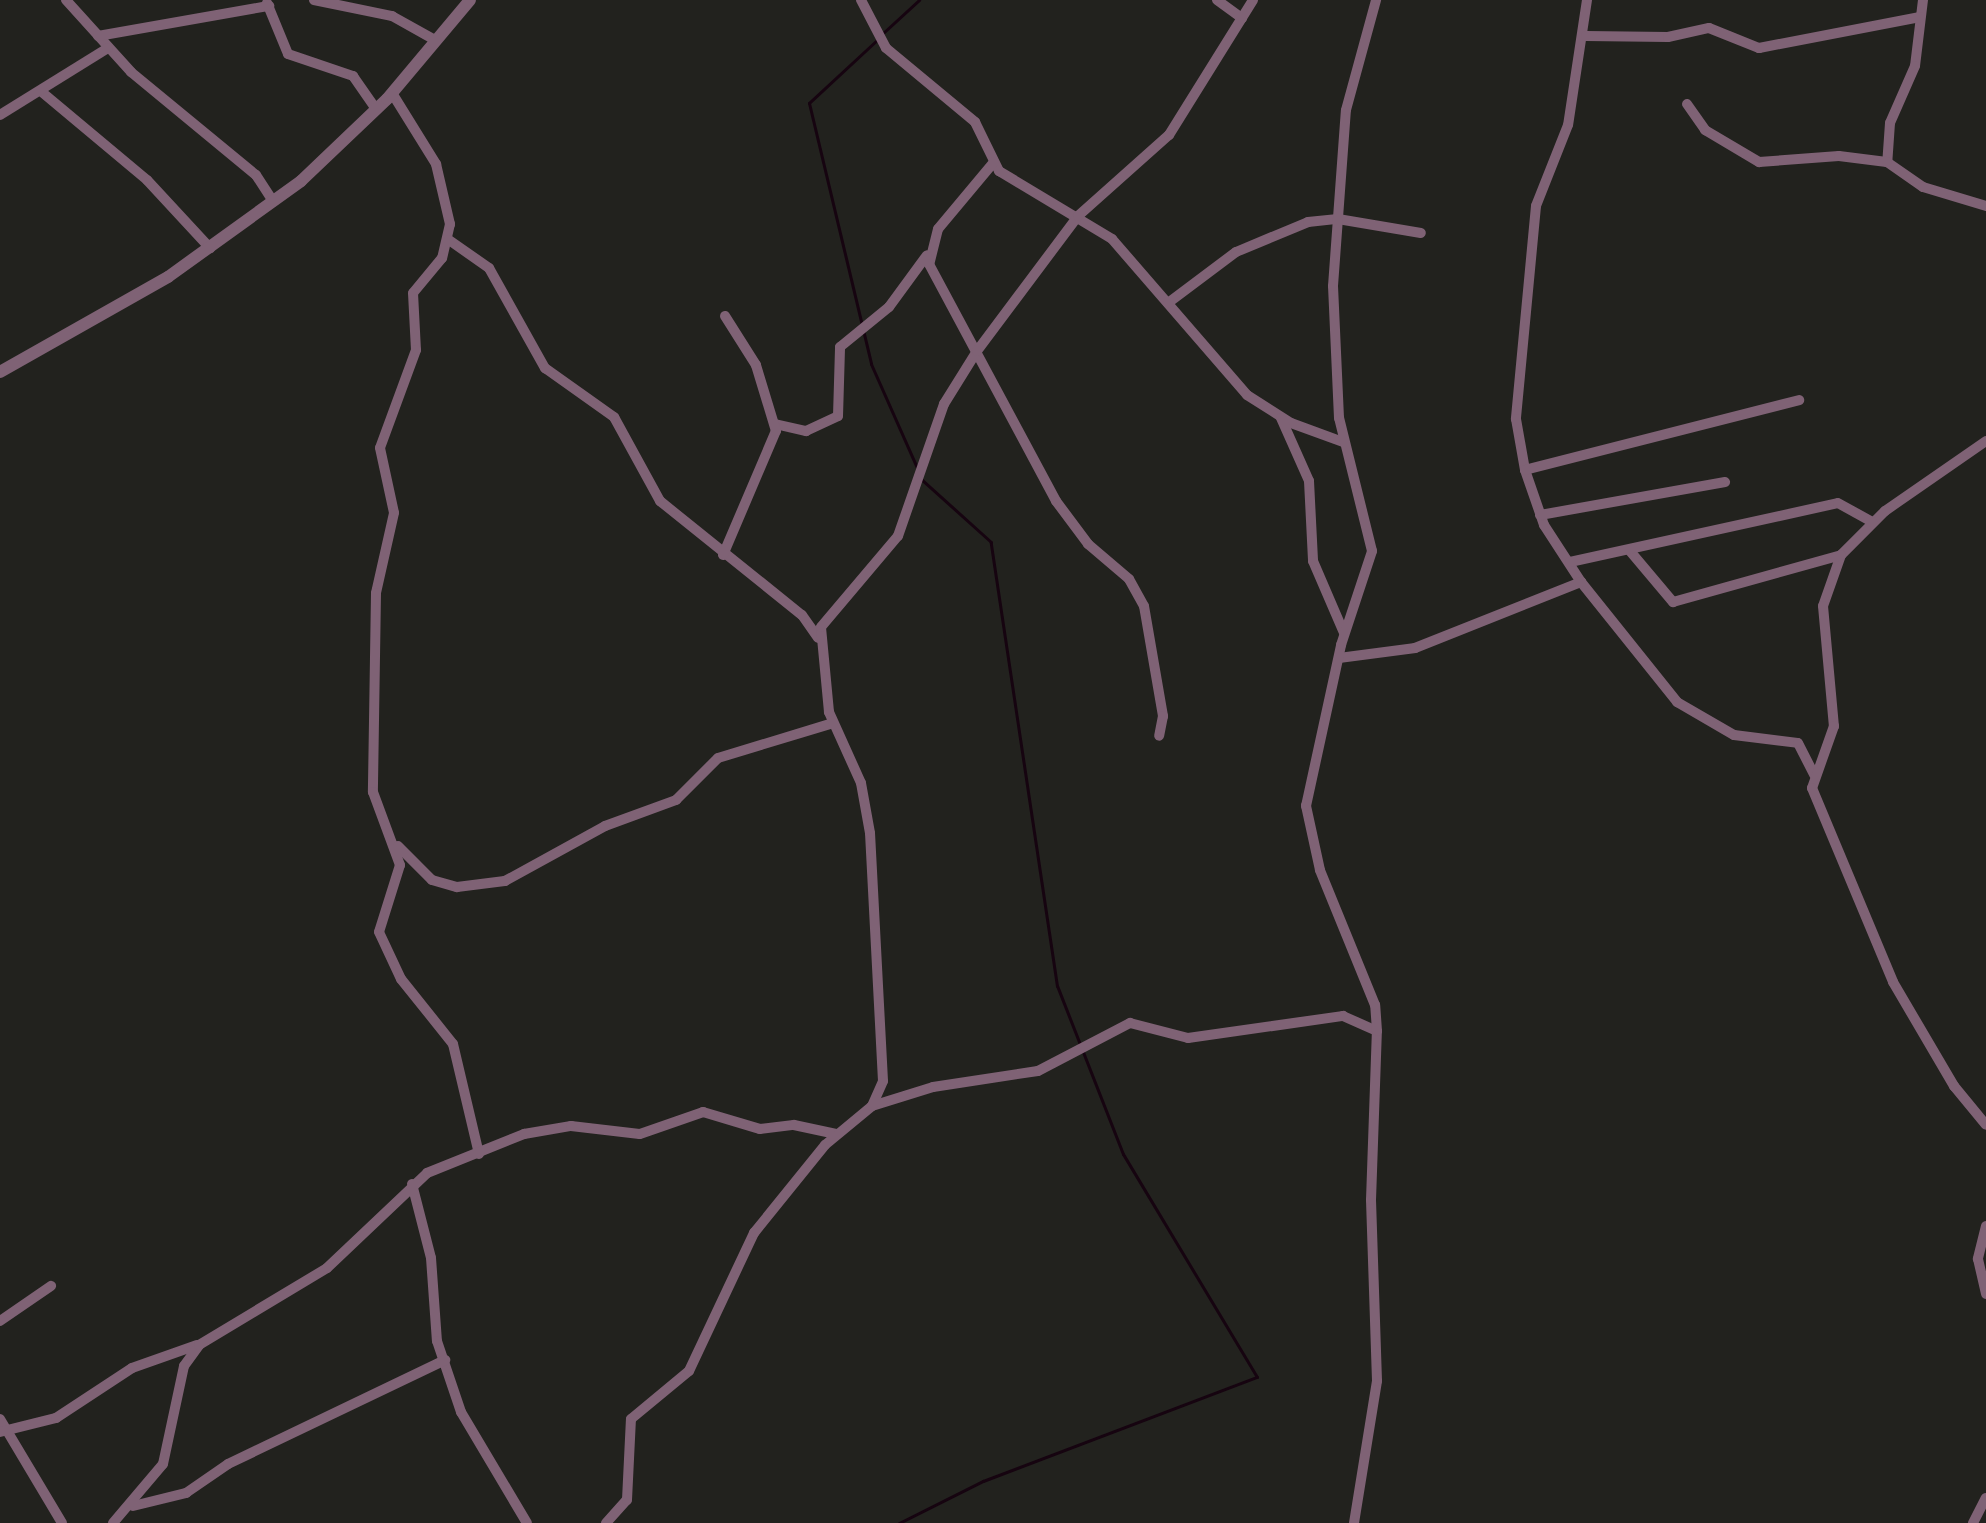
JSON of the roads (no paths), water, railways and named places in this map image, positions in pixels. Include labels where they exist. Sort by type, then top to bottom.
[{"type":"street","points":[[66,0],[108,48],[221,142],[273,201]]},
{"type":"street","points":[[98,36],[279,0]]},
{"type":"street","points":[[314,0],[392,16],[437,41]]},
{"type":"street","points":[[0,372],[210,248],[273,201],[392,93],[470,0]]},
{"type":"street","points":[[861,0],[878,38],[975,122],[994,162],[1017,183],[1078,216],[1112,239],[1241,390],[1281,418],[1343,442]]},
{"type":"street","points":[[1217,0],[1242,18]]},
{"type":"street","points":[[818,638],[898,536],[944,404],[977,351],[1078,216],[1169,135],[1253,0]]},
{"type":"street","points":[[1354,1523],[1377,1381],[1371,1200],[1377,1031],[1365,976],[1307,828],[1344,633],[1372,551],[1343,442],[1333,312],[1346,110],[1376,0]]},
{"type":"street","points":[[1587,0],[1586,36],[1568,125],[1536,206],[1516,419],[1525,470],[1540,515],[1581,582],[1677,702],[1734,735],[1798,743],[1814,775]]},
{"type":"street","points":[[1887,162],[1887,139],[1915,66],[1923,0]]},
{"type":"street","points":[[267,3],[288,54],[353,76],[376,109]]},
{"type":"street","points":[[1586,36],[1668,37],[1709,28],[1759,48],[1920,17]]},
{"type":"street","points":[[0,115],[43,93],[108,48]]},
{"type":"street","points":[[43,93],[147,180],[210,248]]},
{"type":"street","points":[[392,93],[444,182],[449,240],[413,293],[416,350],[380,448],[394,513],[376,593],[373,792],[398,846],[432,880],[457,887],[505,881],[605,826],[676,800],[728,753],[833,723]]},
{"type":"street","points":[[1687,104],[1705,130],[1759,162],[1839,156],[1887,162],[1923,187],[1986,206]]},
{"type":"street","points":[[775,424],[806,431],[838,416],[840,347],[889,307],[927,255],[945,220],[994,162]]},
{"type":"street","points":[[1168,303],[1236,252],[1308,222],[1338,219],[1421,233]]},
{"type":"street","points":[[449,240],[482,260],[545,368],[603,403],[655,496],[723,555],[802,615],[818,638],[833,723],[861,783],[871,843],[885,1062],[872,1106]]},
{"type":"street","points":[[927,255],[1056,501],[1088,544],[1129,579],[1144,606],[1163,716],[1159,736]]},
{"type":"street","points":[[723,555],[775,424],[756,365],[725,316]]},
{"type":"street","points":[[1525,470],[1799,400]]},
{"type":"street","points":[[1281,418],[1307,472],[1313,561],[1344,633]]},
{"type":"street","points":[[1986,441],[1872,522],[1841,555],[1823,606],[1834,726],[1814,775],[1815,804],[1893,982],[1954,1086],[1986,1125]]},
{"type":"street","points":[[1540,515],[1725,482]]},
{"type":"street","points":[[1570,562],[1838,503],[1872,522]]},
{"type":"street","points":[[1630,551],[1673,602],[1841,555]]},
{"type":"street","points":[[1339,658],[1415,648],[1581,582]]},
{"type":"street","points":[[398,846],[395,889],[379,932],[401,979],[453,1044],[479,1154]]},
{"type":"street","points":[[606,1523],[627,1500],[631,1419],[699,1358],[735,1262],[836,1134],[872,1106],[933,1087],[1038,1071],[1130,1023],[1188,1038],[1343,1016],[1377,1031]]},
{"type":"street","points":[[62,1523],[2,1426],[56,1418],[132,1368],[199,1345],[327,1268],[412,1184],[537,1131],[571,1126],[640,1134],[703,1112],[760,1129],[794,1125],[836,1134]]},
{"type":"street","points":[[412,1184],[445,1360],[465,1420],[527,1523]]},
{"type":"street","points":[[1986,1226],[1982,1269],[1986,1294]]},
{"type":"street","points":[[0,1321],[51,1286]]},
{"type":"street","points":[[113,1523],[133,1506],[163,1464],[184,1366],[199,1345]]},
{"type":"street","points":[[133,1506],[186,1493],[228,1464],[445,1360]]},
{"type":"street","points":[[1973,1523],[1986,1498]]},
{"type":"waterway","points":[[883,33],[919,0]]},
{"type":"waterway","points":[[878,39],[809,103],[871,364],[917,468]]},
{"type":"waterway","points":[[899,1523],[983,1481],[1257,1377],[1123,1154],[1057,986],[991,542],[921,479]]}]
